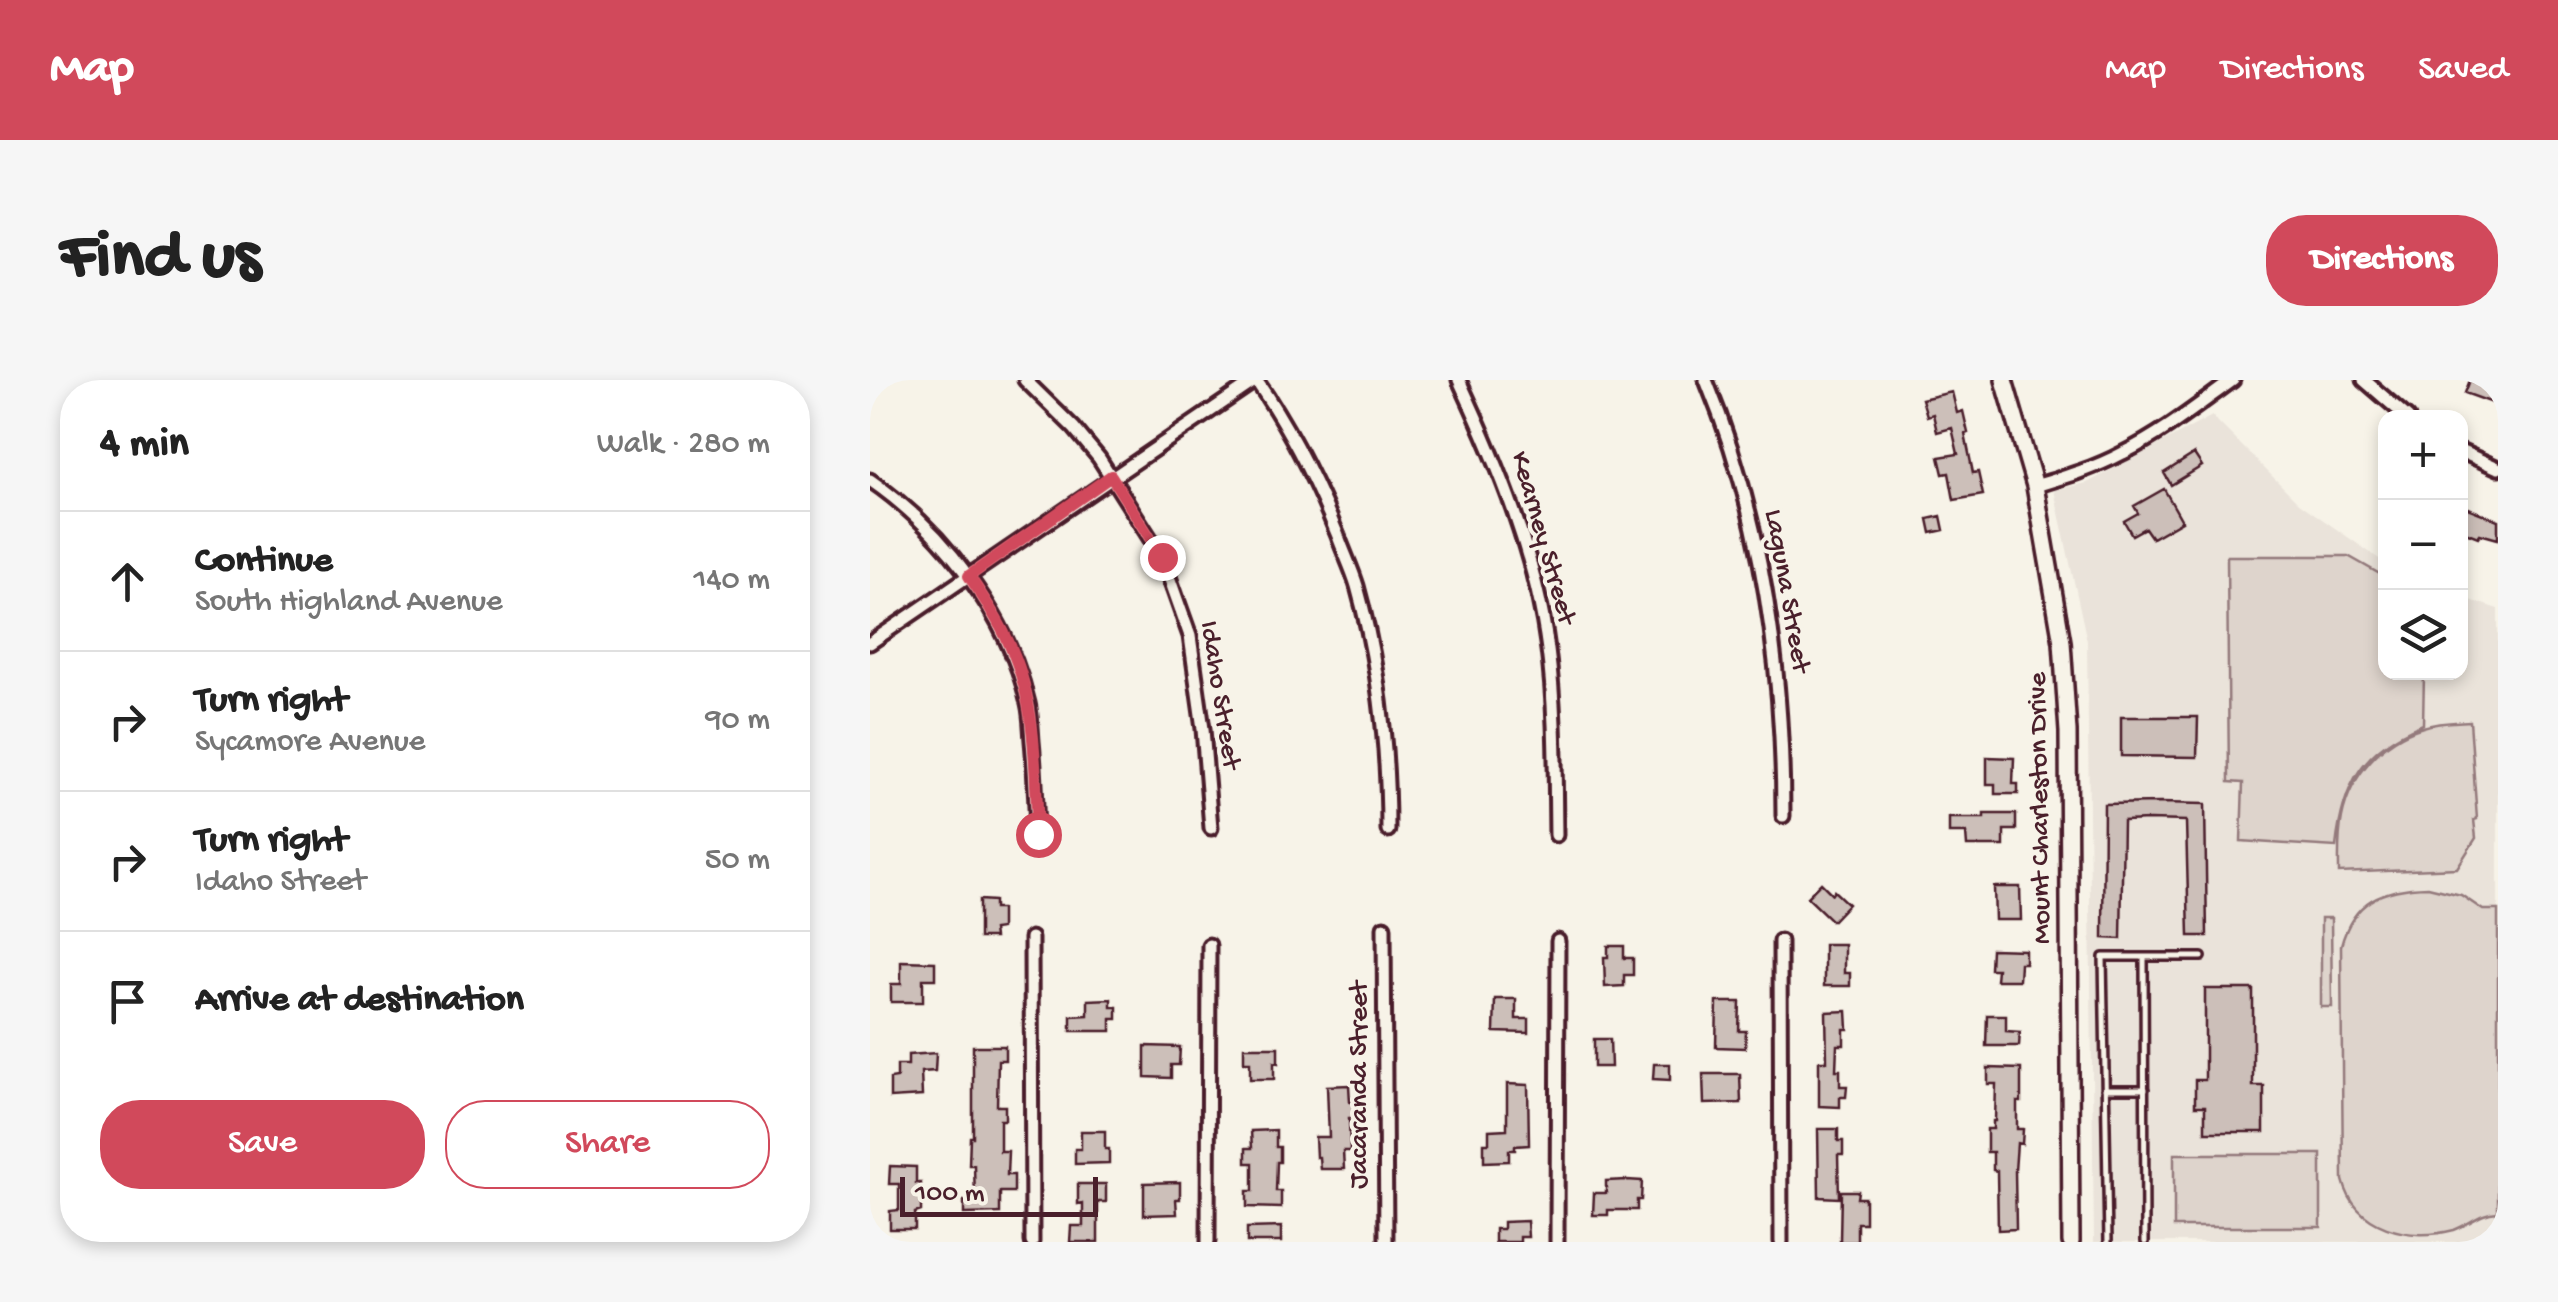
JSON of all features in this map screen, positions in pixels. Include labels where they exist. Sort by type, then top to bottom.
[{"type":"street","name":"Idaho Street","points":[[1025,380],[1074,428],[1111,476],[1162,557],[1190,636],[1211,828]]},
{"type":"street","points":[[870,643],[1256,380],[1282,416],[1319,488],[1357,585],[1377,678],[1388,785],[1388,830]]},
{"type":"street","name":"Kearney Street","points":[[1459,380],[1514,512],[1534,578],[1552,685],[1556,835]]},
{"type":"street","name":"Laguna Street","points":[[1706,380],[1739,476],[1770,618],[1783,744],[1784,816]]},
{"type":"street","name":"Mount Charleston Drive","points":[[2004,380],[2036,486],[2062,642],[2068,732],[2071,1242]]},
{"type":"street","points":[[2036,486],[2077,474],[2124,453],[2232,380]]},
{"type":"street","points":[[2364,380],[2399,410]]},
{"type":"street","points":[[2468,455],[2498,468]]},
{"type":"street","points":[[870,480],[921,523],[969,576],[1013,652],[1029,706],[1038,834]]},
{"type":"street","name":"Jacaranda Street","points":[[1384,927],[1386,1242]]},
{"type":"street","points":[[1032,938],[1032,1242]]},
{"type":"street","points":[[1557,1242],[1558,941]]},
{"type":"street","points":[[1780,941],[1782,1242]]},
{"type":"street","points":[[1208,1242],[1209,946]]},
{"type":"lane","points":[[2108,1242],[2103,957],[2202,957]]},
{"type":"lane","points":[[2144,957],[2145,1242]]},
{"type":"lane","points":[[2104,1089],[2145,1089]]},
{"type":"shaded area","points":[[2212,416],[2299,503],[2378,558],[2378,680],[2468,680],[2468,599],[2498,609],[2498,1242],[2094,1242],[2087,641],[2054,490],[2087,483]]},
{"type":"shaded area","points":[[2227,556],[2348,556],[2378,573],[2378,680],[2424,680],[2423,724],[2385,745],[2359,771],[2344,804],[2336,847],[2241,841],[2243,783],[2229,782]]},
{"type":"shaded area","points":[[2470,721],[2476,838],[2457,868],[2339,873],[2340,831],[2346,802],[2370,761],[2394,740],[2423,727]]},
{"type":"shaded area","points":[[2428,887],[2461,895],[2483,910],[2498,910],[2498,1212],[2480,1216],[2454,1230],[2420,1234],[2386,1228],[2372,1221],[2349,1197],[2343,1180],[2341,946],[2353,918],[2372,900],[2397,890]]},
{"type":"shaded area","points":[[2321,918],[2331,918],[2332,1007],[2321,1007]]},
{"type":"shaded area","points":[[2174,1154],[2321,1154],[2321,1227],[2174,1227]]},
{"type":"building","points":[[2470,380],[2484,385],[2486,380],[2498,380],[2498,405],[2465,393]]},
{"type":"building","points":[[1952,392],[1957,413],[1963,411],[1973,473],[1978,472],[1983,495],[1954,500],[1949,473],[1943,474],[1939,457],[1958,454],[1952,428],[1937,432],[1933,414],[1927,416],[1922,399]]},
{"type":"building","points":[[2194,454],[2202,466],[2171,485],[2164,473]]},
{"type":"building","points":[[2164,489],[2182,521],[2152,538],[2145,528],[2132,535],[2124,521],[2138,513],[2134,506]]},
{"type":"building","points":[[2468,508],[2498,520],[2498,539],[2480,534],[2478,537],[2468,533]]},
{"type":"building","points":[[1941,516],[1944,530],[1931,533],[1928,519]]},
{"type":"building","points":[[2121,717],[2198,717],[2197,757],[2121,756]]},
{"type":"building","points":[[1987,757],[2014,758],[2013,784],[2018,784],[2018,794],[1995,794],[1995,784],[1987,784]]},
{"type":"building","points":[[2104,804],[2205,804],[2207,936],[2189,936],[2186,821],[2149,820],[2123,821],[2121,939],[2103,938]]},
{"type":"building","points":[[1984,814],[2016,814],[2016,830],[2004,830],[2004,846],[1967,846],[1966,833],[1949,833],[1949,818],[1984,818]]},
{"type":"building","points":[[1821,883],[1848,904],[1832,921],[1807,897]]},
{"type":"building","points":[[1994,887],[2020,887],[2021,920],[1995,920]]},
{"type":"building","points":[[979,900],[994,901],[994,909],[1001,909],[1001,929],[993,930],[994,938],[979,938]]},
{"type":"building","points":[[1824,944],[1844,944],[1844,973],[1850,973],[1850,986],[1824,986]]},
{"type":"building","points":[[1608,946],[1624,946],[1624,958],[1633,958],[1633,975],[1624,975],[1624,986],[1605,987],[1604,957],[1608,957]]},
{"type":"building","points":[[1991,949],[2025,950],[2019,980],[1996,980],[1997,969],[1990,969]]},
{"type":"building","points":[[901,961],[935,962],[935,979],[923,979],[923,1002],[891,1002],[891,984],[901,984]]},
{"type":"building","points":[[2205,989],[2253,989],[2253,1086],[2264,1086],[2264,1132],[2205,1132],[2205,1106],[2195,1106],[2195,1080],[2205,1080]]},
{"type":"building","points":[[1111,999],[1111,1007],[1117,1007],[1117,1019],[1111,1019],[1111,1031],[1071,1031],[1071,1016],[1088,1015],[1088,1000]]},
{"type":"building","points":[[1495,999],[1516,999],[1516,1019],[1529,1019],[1529,1033],[1494,1032]]},
{"type":"building","points":[[1717,1002],[1740,1002],[1739,1031],[1746,1031],[1745,1048],[1716,1047]]},
{"type":"building","points":[[1847,1011],[1848,1029],[1844,1029],[1844,1045],[1837,1045],[1836,1070],[1840,1070],[1840,1086],[1847,1086],[1846,1097],[1840,1097],[1840,1107],[1819,1106],[1819,1061],[1827,1061],[1826,1012]]},
{"type":"building","points":[[1987,1015],[2006,1015],[2006,1031],[2020,1032],[2019,1046],[1986,1046]]},
{"type":"building","points":[[1594,1039],[1610,1039],[1611,1067],[1594,1067]]},
{"type":"building","points":[[973,1046],[1005,1046],[1005,1060],[998,1060],[997,1106],[1005,1106],[1005,1120],[1000,1120],[1000,1151],[1008,1151],[1007,1175],[1014,1175],[1014,1192],[1000,1192],[1000,1213],[964,1214],[964,1201],[975,1201],[974,1165],[969,1165],[973,1137]]},
{"type":"building","points":[[1145,1046],[1180,1047],[1179,1065],[1171,1065],[1171,1078],[1145,1077]]},
{"type":"building","points":[[1244,1047],[1278,1047],[1274,1079],[1250,1079],[1250,1062],[1244,1062]]},
{"type":"building","points":[[936,1053],[935,1071],[921,1072],[922,1096],[890,1098],[890,1079],[897,1078],[897,1065],[908,1065],[908,1055]]},
{"type":"building","points":[[1654,1064],[1670,1064],[1670,1080],[1653,1079]]},
{"type":"building","points":[[1988,1068],[2021,1069],[2017,1129],[2023,1129],[2022,1144],[2017,1143],[2015,1171],[2016,1229],[1998,1230],[1997,1171],[1993,1170],[1993,1152],[1987,1152],[1987,1129],[1993,1129],[1995,1121],[1996,1084],[1988,1084]]},
{"type":"building","points":[[1703,1074],[1740,1074],[1741,1103],[1704,1104]]},
{"type":"building","points":[[1507,1084],[1528,1085],[1529,1145],[1509,1150],[1509,1161],[1484,1162],[1489,1130],[1507,1129]]},
{"type":"building","points":[[1349,1085],[1355,1118],[1349,1118],[1350,1151],[1343,1151],[1344,1169],[1320,1169],[1315,1137],[1329,1137],[1327,1086]]},
{"type":"building","points":[[1818,1129],[1838,1129],[1838,1141],[1843,1141],[1843,1155],[1838,1155],[1839,1198],[1819,1197]]},
{"type":"building","points":[[1276,1130],[1280,1162],[1276,1191],[1281,1191],[1281,1208],[1247,1207],[1247,1191],[1253,1191],[1253,1163],[1246,1163],[1246,1148],[1252,1148],[1251,1131]]},
{"type":"building","points":[[1081,1131],[1105,1131],[1109,1163],[1075,1164],[1075,1149],[1081,1149]]},
{"type":"building","points":[[890,1166],[916,1167],[916,1183],[921,1183],[921,1211],[915,1213],[915,1229],[890,1229],[890,1211],[899,1210],[899,1184],[889,1184]]},
{"type":"building","points":[[1606,1181],[1642,1181],[1637,1210],[1608,1210],[1608,1215],[1593,1215],[1594,1193],[1606,1193]]},
{"type":"building","points":[[1180,1182],[1177,1214],[1144,1215],[1144,1183]]},
{"type":"building","points":[[1078,1184],[1106,1184],[1106,1202],[1098,1202],[1098,1242],[1070,1242],[1071,1226],[1083,1226]]},
{"type":"building","points":[[1841,1191],[1858,1191],[1857,1198],[1865,1198],[1865,1223],[1857,1223],[1857,1242],[1840,1242]]},
{"type":"building","points":[[1527,1221],[1528,1237],[1520,1237],[1520,1242],[1495,1242],[1495,1229],[1503,1229],[1503,1222]]},
{"type":"building","points":[[1281,1227],[1281,1242],[1247,1242],[1247,1228]]},
{"type":"route","points":[[1038,834],[1029,706],[1013,652],[969,576],[1111,476],[1162,557]]}]
